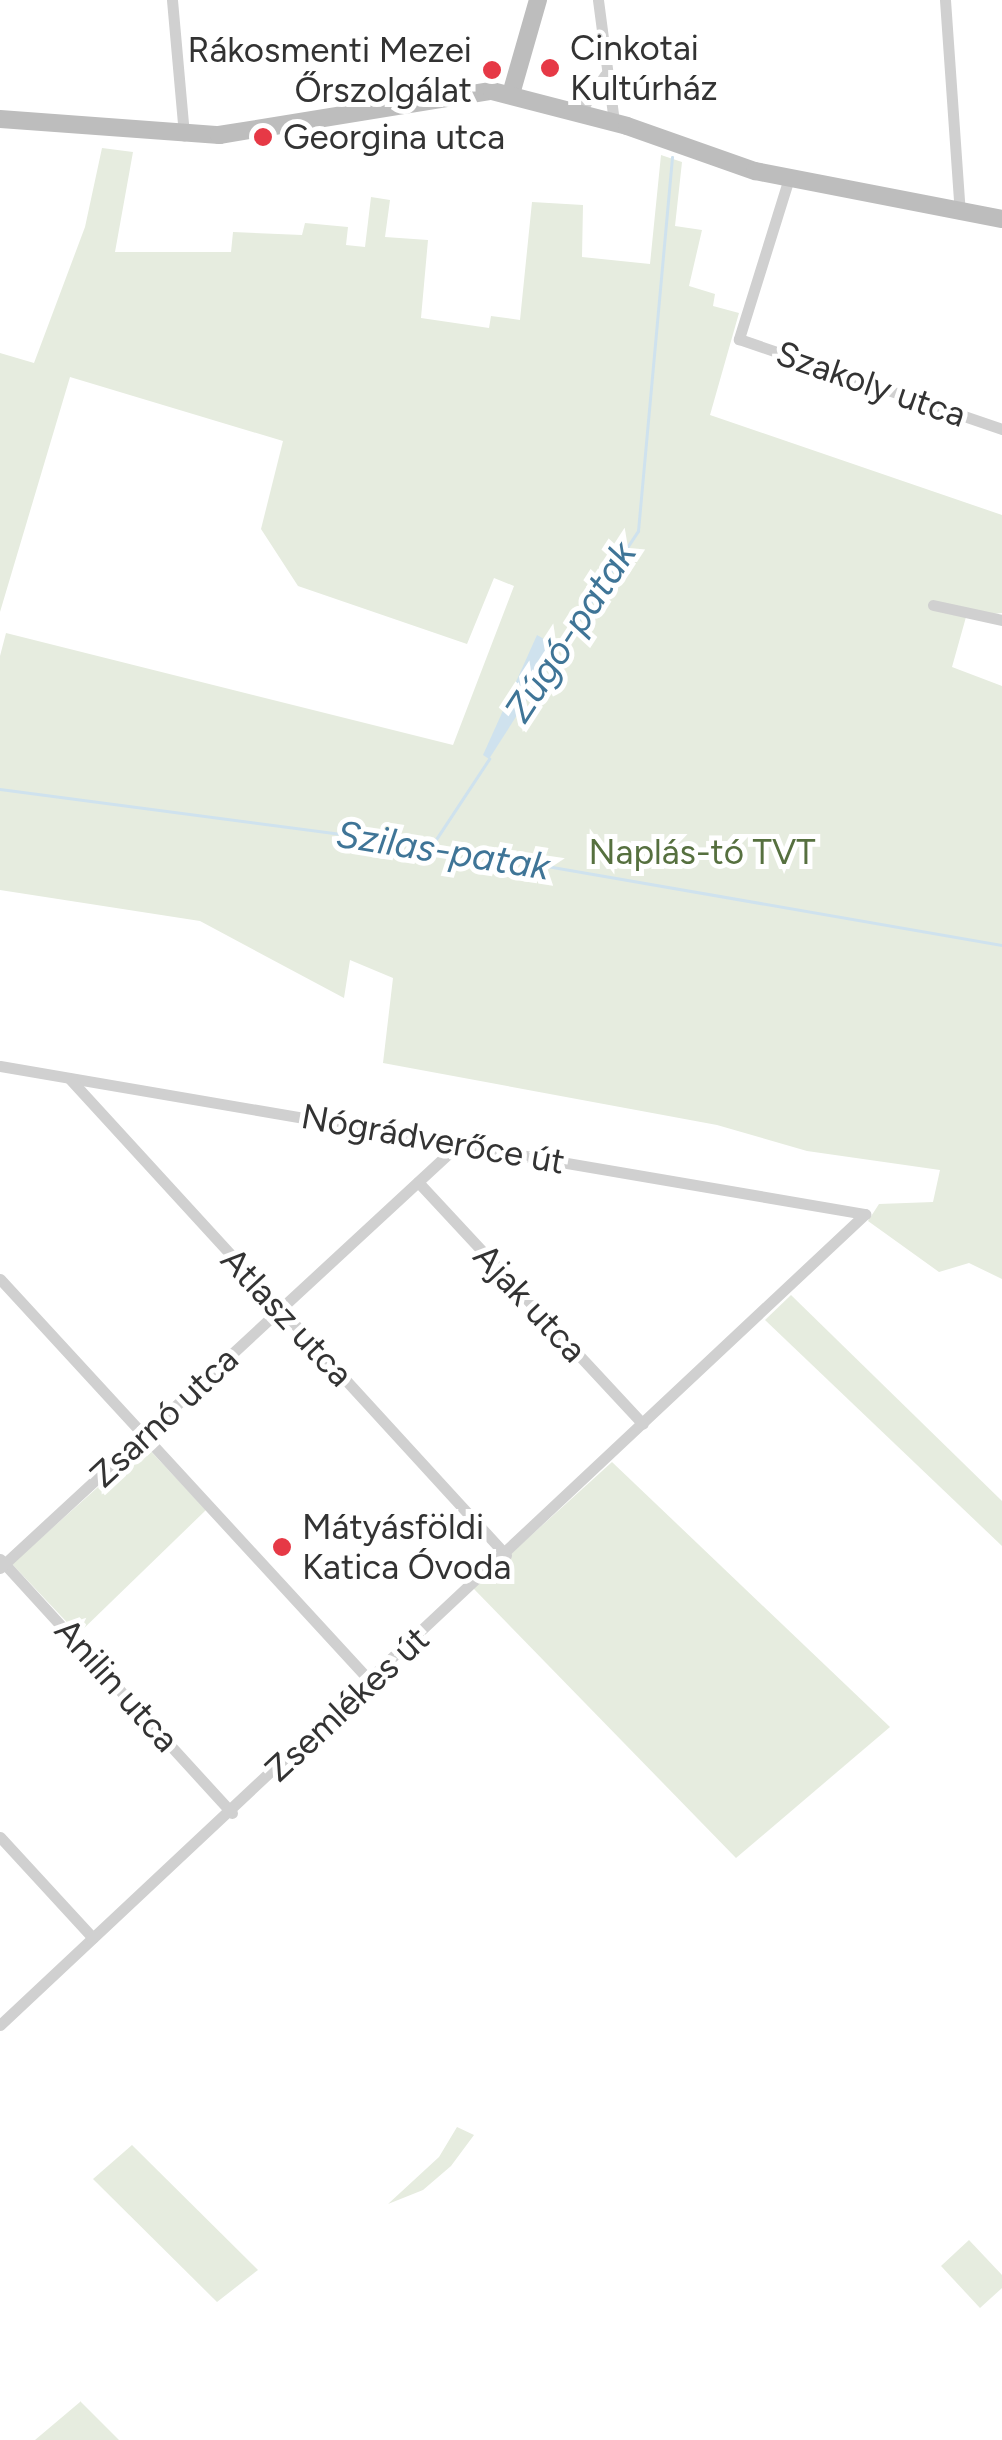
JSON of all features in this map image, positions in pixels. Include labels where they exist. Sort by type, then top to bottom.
[{"type":"main road","points":[[511,94],[538,0]]},
{"type":"main road","points":[[0,119],[184,135],[314,124],[472,92],[511,94],[789,178],[1002,219]]},
{"type":"street","points":[[172,0],[184,135]]},
{"type":"street","points":[[598,0],[614,122]]},
{"type":"street","points":[[945,0],[960,212]]},
{"type":"street","points":[[579,114],[607,72]]},
{"type":"street","name":"Szakoly utca","points":[[789,178],[739,339],[1002,429]]},
{"type":"street","points":[[934,605],[1002,620]]},
{"type":"street","name":"Nógrádverőce út","points":[[0,1066],[865,1214]]},
{"type":"street","name":"Atlasz utca","points":[[69,1078],[506,1555]]},
{"type":"street","name":"Zsarnó utca","points":[[1,1564],[460,1144]]},
{"type":"street","name":"Ajak utca","points":[[418,1182],[643,1424]]},
{"type":"street","name":"Zsemlékes út","points":[[0,2025],[232,1813],[865,1214]]},
{"type":"street","points":[[0,1279],[370,1681]]},
{"type":"street","name":"Anilin utca","points":[[1,1564],[232,1813]]},
{"type":"street","points":[[0,1837],[93,1938]]},
{"type":"green space","name":"Naplás-tó TVT","points":[[102,148],[133,152],[115,252],[231,252],[233,232],[302,235],[305,223],[348,227],[346,245],[365,247],[371,197],[390,200],[385,237],[428,240],[421,318],[489,328],[491,316],[520,320],[532,202],[583,205],[582,257],[650,264],[661,155],[682,162],[675,226],[702,230],[689,286],[715,294],[713,306],[739,313],[710,415],[1002,515],[1002,613],[966,617],[952,667],[1002,686],[1002,1279],[969,1263],[939,1272],[868,1221],[879,1204],[933,1202],[940,1170],[807,1151],[717,1125],[383,1063],[393,978],[350,960],[344,998],[200,921],[0,890],[0,656],[6,633],[453,745],[514,586],[494,578],[467,644],[298,586],[261,529],[283,441],[70,377],[0,612],[0,353],[34,363],[85,227]]},
{"type":"green space","points":[[791,1295],[1002,1501],[1002,1546],[765,1320]]},
{"type":"green space","points":[[145,1445],[206,1510],[78,1634],[12,1564]]},
{"type":"green space","points":[[612,1462],[890,1727],[736,1858],[473,1588]]},
{"type":"green space","points":[[457,2127],[474,2135],[451,2166],[423,2190],[388,2204],[439,2157]]},
{"type":"green space","points":[[132,2145],[258,2270],[217,2302],[93,2179]]},
{"type":"green space","points":[[969,2240],[1002,2275],[1002,2288],[980,2308],[941,2266]]},
{"type":"green space","points":[[80,2402],[119,2440],[35,2440]]},
{"type":"water","points":[[537,635],[560,648],[489,759],[483,755]]},
{"type":"waterway","name":"Zúgó-patak","points":[[561,647],[638,531],[672,158]]},
{"type":"waterway","name":"Zúgó-patak","points":[[433,844],[489,759]]},
{"type":"waterway","name":"Szilas-patak","points":[[0,789],[432,846],[1002,945]]},
{"type":"place","name":"Cinkotai Kultúrház","points":[[550,68]]},
{"type":"place","name":"Rákosmenti Mezei Őrszolgálat","points":[[492,70]]},
{"type":"place","name":"Georgina utca","points":[[263,137]]},
{"type":"place","name":"Mátyásföldi Katica Óvoda","points":[[282,1547]]}]
